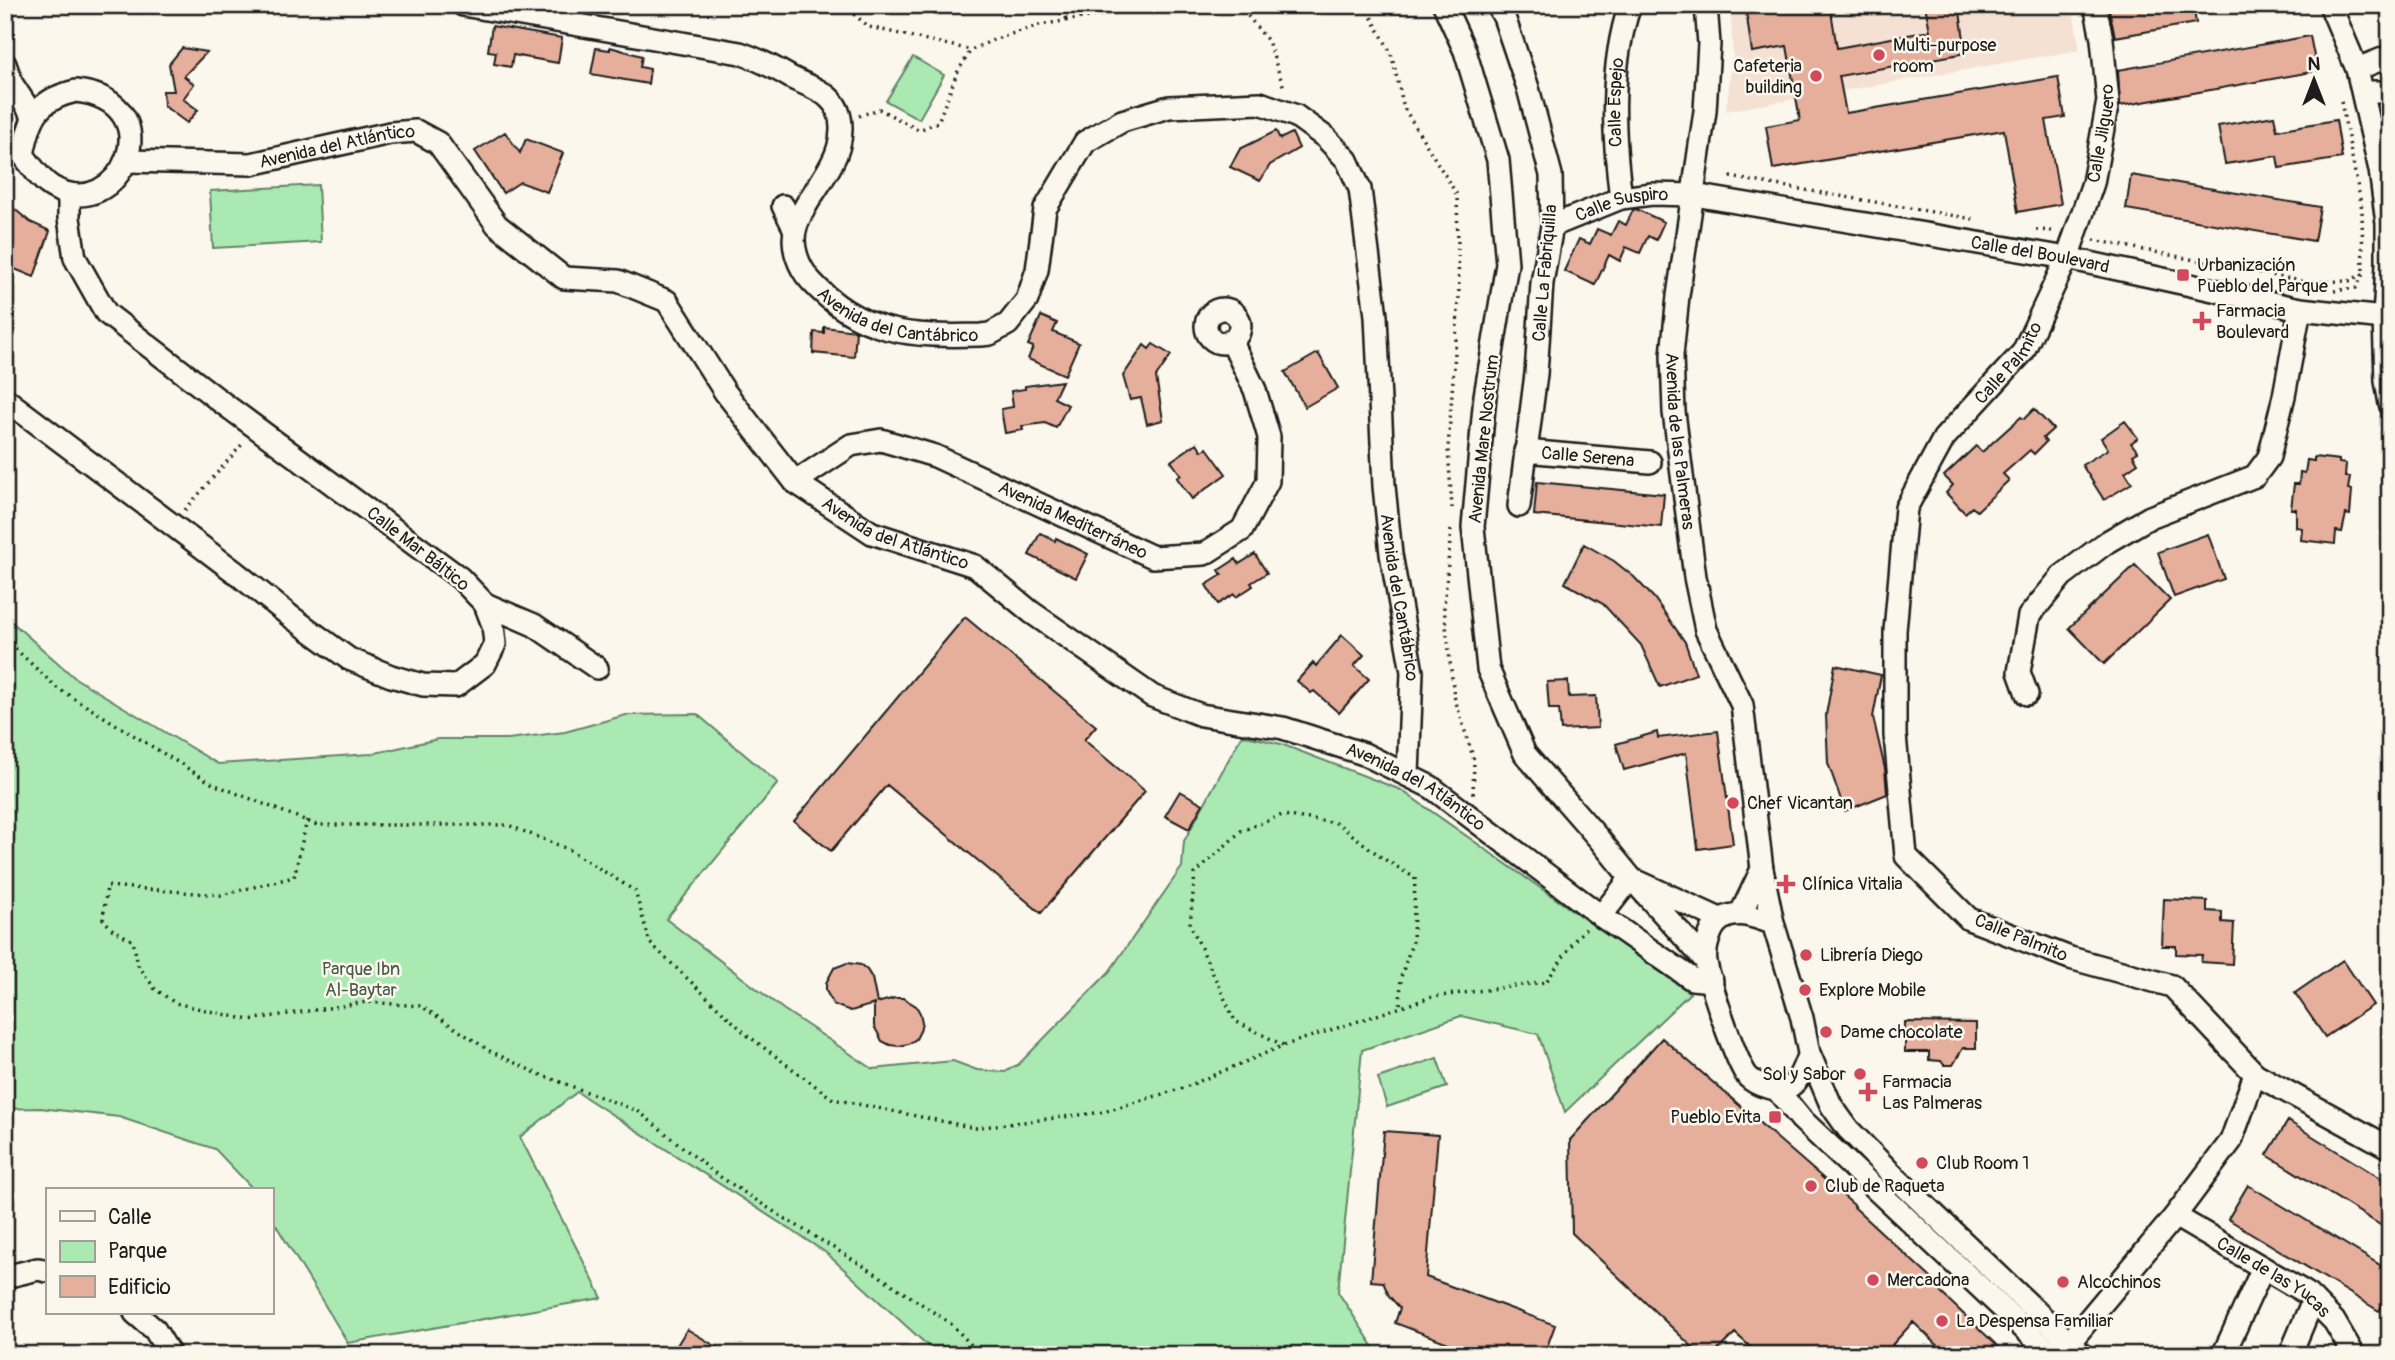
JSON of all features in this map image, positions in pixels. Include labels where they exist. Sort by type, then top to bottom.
[{"type":"street","points":[[463,5],[740,53],[770,65],[824,95],[835,105],[842,135],[834,160],[802,211],[795,230]]},
{"type":"street","name":"Avenida Mare Nostrum","points":[[1444,5],[1465,51],[1498,160],[1507,264],[1485,396],[1473,527],[1488,669],[1525,754],[1705,960]]},
{"type":"street","name":"Calle La Fabriquilla","points":[[1497,5],[1504,17],[1528,88],[1551,175],[1552,226],[1542,283],[1536,374],[1519,506]]},
{"type":"street","name":"Calle Espejo","points":[[1621,198],[1614,123],[1616,74],[1630,5]]},
{"type":"street","name":"Avenida de las Palmeras","points":[[1706,5],[1709,44],[1705,111],[1673,343],[1674,412],[1695,577],[1706,630],[1742,705],[1762,869],[1773,923],[1802,1018],[1809,1053]]},
{"type":"street","name":"Calle Jilguero","points":[[2067,258],[2093,183],[2108,101],[2102,38],[2095,5]]},
{"type":"street","points":[[2330,5],[2364,92],[2380,170],[2386,223],[2384,318],[2386,382],[2390,404]]},
{"type":"street","points":[[2357,69],[2390,56]]},
{"type":"street","points":[[5,64],[12,84],[33,116]]},
{"type":"street","points":[[76,91],[93,93],[108,100],[121,112],[128,128],[130,144],[127,161],[118,176],[104,188],[87,194],[69,194],[52,188],[14,156],[33,116],[44,103],[59,94],[76,91]]},
{"type":"street","points":[[2364,92],[2384,92],[2390,95]]},
{"type":"street","name":"Avenida del Cantábrico","points":[[783,206],[795,230],[796,254],[806,276],[849,315],[867,324],[910,335],[990,334],[1008,324],[1032,290],[1045,209],[1085,142],[1122,121],[1169,107],[1260,103],[1296,116],[1325,137],[1347,160],[1360,189],[1376,316],[1384,486],[1391,554],[1412,672],[1408,774]]},
{"type":"street","name":"Avenida del Atlántico","points":[[127,161],[251,164],[390,133],[416,131],[438,143],[497,225],[564,278],[618,281],[667,301],[725,391],[795,482],[872,533],[975,566],[1031,612],[1152,696],[1201,715],[1283,728],[1364,754],[1408,774],[1431,787],[1601,916],[1692,979],[1712,981]]},
{"type":"street","name":"Calle Mar Báltico","points":[[5,399],[349,659],[391,677],[423,685],[456,686],[485,664],[495,644],[492,625],[485,604],[460,578],[106,313],[75,258],[69,218],[69,194]]},
{"type":"street","name":"Calle Suspiro","points":[[1552,226],[1621,198],[1652,194],[1694,195]]},
{"type":"street","name":"Calle del Boulevard","points":[[1694,195],[2067,258],[2300,309],[2384,318]]},
{"type":"street","name":"Calle Palmito","points":[[2067,258],[2023,352],[1944,438],[1906,508],[1895,631],[1895,735],[1906,856],[1969,919],[2070,958],[2172,986],[2255,1074],[2390,1147]]},
{"type":"street","points":[[2027,694],[2019,672],[2029,616],[2062,576],[2107,542],[2150,517],[2255,476],[2269,457],[2284,396],[2300,309]]},
{"type":"street","name":"Avenida Mediterráneo","points":[[795,482],[851,446],[881,440],[935,456],[1153,557],[1204,554],[1242,530],[1268,481],[1269,437],[1255,390],[1231,340]]},
{"type":"street","name":"Calle Serena","points":[[1525,451],[1650,462]]},
{"type":"street","points":[[485,604],[534,625],[597,668]]},
{"type":"street","points":[[1741,913],[1762,869]]},
{"type":"street","points":[[1601,916],[1631,878]]},
{"type":"street","name":"Avenida Mare Nostrum","points":[[1631,878],[1720,919]]},
{"type":"street","points":[[1773,923],[1741,913],[1720,919],[1711,932],[1705,960],[1743,1069],[1755,1082],[1778,1091],[1801,1119],[2066,1352]]},
{"type":"street","points":[[1778,1091],[1799,1079],[1809,1053]]},
{"type":"street","points":[[1809,1053],[1831,1105],[1849,1129],[2066,1352]]},
{"type":"street","points":[[2066,1352],[2231,1141],[2255,1074]]},
{"type":"street","name":"Calle de las Yucas","points":[[2175,1216],[2305,1293],[2333,1321],[2354,1355]]},
{"type":"street","points":[[2223,1355],[2263,1268]]},
{"type":"street","points":[[5,1277],[38,1269],[46,1271]]},
{"type":"street","points":[[2290,1355],[2313,1300]]},
{"type":"street","points":[[136,1314],[155,1330],[170,1355]]},
{"type":"path","points":[[843,5],[869,27],[971,50]]},
{"type":"path","points":[[1034,5],[1063,14],[1068,20]]},
{"type":"path","points":[[840,122],[879,109],[919,130],[938,122],[957,73],[971,50],[1039,25],[1162,5]]},
{"type":"path","points":[[1239,5],[1268,41],[1284,88]]},
{"type":"path","points":[[2330,291],[2356,288],[2363,274],[2362,209],[2340,97]]},
{"type":"path","points":[[179,516],[257,427]]},
{"type":"path","points":[[5,639],[57,688],[213,784],[317,825],[508,825],[568,849],[635,891],[650,943],[747,1035],[833,1099],[975,1128],[1103,1112],[1183,1088],[1284,1045],[1432,997],[1546,982],[1577,937],[1601,916]]},
{"type":"path","points":[[1284,1045],[1235,1021],[1190,924],[1195,874],[1241,831],[1282,815],[1337,824],[1415,878],[1413,940],[1401,977],[1400,1008]]},
{"type":"path","points":[[307,820],[294,877],[221,895],[107,886],[103,919],[112,929],[133,941],[138,965],[155,989],[176,1003],[249,1020],[367,1002],[421,1006],[489,1051],[536,1073],[638,1111],[716,1174],[950,1322],[981,1355]]},
{"type":"shaded area","points":[[1730,5],[2072,5],[2080,50],[1726,111],[1733,53]]},
{"type":"green space","points":[[913,57],[944,75],[919,119],[886,101]]},
{"type":"green space","points":[[318,185],[321,242],[213,248],[210,191]]},
{"type":"green space","name":"Parque Ibn Al-Baytar","points":[[5,616],[75,678],[218,764],[371,754],[438,739],[508,739],[565,732],[626,715],[697,714],[778,783],[666,919],[783,1009],[873,1069],[953,1061],[977,1070],[1005,1072],[1019,1064],[1109,972],[1182,867],[1184,841],[1242,735],[1281,744],[1401,790],[1690,993],[1565,1112],[1538,1034],[1461,1016],[1362,1050],[1338,1292],[1375,1349],[1364,1355],[938,1355],[825,1252],[577,1092],[520,1137],[602,1298],[348,1343],[273,1220],[273,1188],[252,1188],[215,1149],[119,1117],[40,1108],[5,1109]]},
{"type":"green space","points":[[1437,1058],[1447,1087],[1387,1107],[1378,1078]]},
{"type":"building","points":[[1745,5],[1830,5],[1837,48],[1930,31],[1925,5],[1959,5],[1966,53],[1839,76],[1846,113],[2058,77],[2065,117],[2046,120],[2061,204],[2018,212],[2004,130],[1773,169],[1766,126],[1800,120],[1787,46],[1752,52]]},
{"type":"building","points":[[2108,5],[2193,5],[2196,23],[2115,37]]},
{"type":"building","points":[[492,26],[562,38],[558,63],[513,55],[511,67],[494,64],[496,52],[488,51]]},
{"type":"building","points":[[2310,36],[2317,71],[2120,106],[2118,70]]},
{"type":"building","points":[[610,47],[642,56],[640,67],[650,69],[648,84],[591,74],[596,48],[610,50]]},
{"type":"building","points":[[182,48],[207,52],[184,76],[194,84],[183,99],[198,110],[187,123],[164,106],[163,91],[174,91],[169,64]]},
{"type":"building","points":[[2274,116],[2277,130],[2336,120],[2342,158],[2279,168],[2277,156],[2225,164],[2218,126]]},
{"type":"building","points":[[1276,131],[1280,139],[1292,133],[1299,148],[1270,165],[1260,181],[1230,167],[1240,149]]},
{"type":"building","points":[[505,132],[520,153],[526,139],[563,153],[547,192],[520,182],[503,193],[475,151]]},
{"type":"building","points":[[2131,175],[2320,207],[2314,241],[2126,209]]},
{"type":"building","points":[[5,201],[30,222],[50,231],[34,277],[5,265]]},
{"type":"building","points":[[1636,209],[1664,222],[1656,240],[1648,236],[1640,253],[1626,247],[1620,261],[1609,255],[1595,285],[1564,271],[1579,239],[1590,244],[1597,229],[1611,235],[1618,221],[1626,225]]},
{"type":"building","points":[[1041,316],[1057,323],[1053,332],[1079,343],[1065,375],[1028,359],[1033,347],[1028,345]]},
{"type":"building","points":[[824,327],[856,331],[854,357],[813,353],[814,332],[824,333]]},
{"type":"building","points":[[1153,344],[1171,355],[1156,377],[1163,420],[1147,424],[1141,398],[1130,400],[1123,376],[1144,345],[1149,349]]},
{"type":"building","points":[[1318,353],[1338,388],[1305,407],[1285,372]]},
{"type":"building","points":[[1062,381],[1054,398],[1068,405],[1056,428],[1045,423],[1022,426],[1023,430],[1005,433],[1001,409],[1013,407],[1011,391],[1025,389],[1025,386]]},
{"type":"building","points":[[2034,409],[2053,429],[2043,438],[2046,442],[2034,454],[2030,450],[2003,474],[2009,480],[1977,511],[1972,507],[1965,513],[1946,493],[1953,485],[1944,476],[1976,446],[1982,452],[2021,417],[2024,419]]},
{"type":"building","points":[[2125,421],[2138,438],[2131,443],[2138,452],[2133,455],[2138,463],[2125,472],[2132,483],[2104,500],[2082,465],[2108,449],[2101,438]]},
{"type":"building","points":[[1197,443],[1202,451],[1207,448],[1226,474],[1192,499],[1177,478],[1181,475],[1171,461]]},
{"type":"building","points":[[2314,457],[2339,460],[2339,463],[2346,464],[2345,477],[2350,477],[2350,515],[2346,514],[2342,532],[2336,531],[2335,544],[2301,540],[2302,528],[2296,527],[2296,509],[2291,509],[2294,484],[2299,484],[2300,472],[2305,473],[2307,460],[2314,461]]},
{"type":"building","points":[[1537,482],[1664,494],[1661,527],[1534,515]]},
{"type":"building","points":[[1040,533],[1088,554],[1076,578],[1029,555]]},
{"type":"building","points":[[2208,534],[2224,579],[2174,597],[2158,552]]},
{"type":"building","points":[[1584,544],[1614,561],[1654,598],[1685,642],[1696,674],[1660,687],[1641,645],[1603,604],[1565,583]]},
{"type":"building","points":[[1255,554],[1267,573],[1236,597],[1234,594],[1218,604],[1206,585],[1222,575],[1219,570],[1236,559],[1239,564]]},
{"type":"building","points":[[2135,565],[2170,600],[2104,664],[2069,628]]},
{"type":"building","points":[[965,617],[1096,726],[1084,740],[1145,791],[1041,913],[887,785],[831,851],[794,821]]},
{"type":"building","points":[[1342,635],[1364,655],[1354,666],[1369,679],[1339,713],[1314,691],[1311,693],[1297,681],[1313,663],[1316,666]]},
{"type":"building","points":[[1835,665],[1881,675],[1873,717],[1885,769],[1887,794],[1845,811],[1828,763],[1826,715]]},
{"type":"building","points":[[1568,681],[1569,697],[1596,696],[1598,728],[1561,730],[1559,709],[1549,709],[1547,682]]},
{"type":"building","points":[[1718,731],[1733,844],[1698,849],[1686,753],[1624,770],[1616,744],[1657,732],[1658,738]]},
{"type":"building","points":[[1180,791],[1203,804],[1189,829],[1165,816]]},
{"type":"building","points":[[2164,899],[2207,901],[2207,911],[2222,912],[2222,922],[2234,923],[2232,964],[2201,962],[2202,955],[2176,954],[2176,946],[2162,946]]},
{"type":"building","points":[[2343,960],[2373,1005],[2325,1037],[2295,993]]},
{"type":"building","points":[[847,963],[861,965],[867,970],[872,978],[877,1003],[903,998],[916,1006],[922,1022],[916,1039],[899,1046],[882,1041],[874,1026],[874,1004],[851,1011],[834,1005],[826,991],[826,983],[834,968]]},
{"type":"building","points":[[1905,1022],[1976,1023],[1976,1048],[1963,1048],[1953,1065],[1929,1060],[1929,1052],[1905,1052]]},
{"type":"building","points":[[1662,1038],[1855,1206],[1943,1289],[1940,1292],[2007,1355],[1948,1355],[1913,1322],[1892,1345],[1904,1355],[1759,1355],[1735,1333],[1713,1355],[1701,1355],[1572,1233],[1570,1140]]},
{"type":"building","points":[[2288,1121],[2390,1184],[2390,1231],[2267,1155]]},
{"type":"building","points":[[1384,1131],[1438,1135],[1426,1277],[1555,1325],[1544,1355],[1480,1355],[1395,1323],[1400,1308],[1389,1296],[1383,1282],[1371,1281]]},
{"type":"building","points":[[2248,1185],[2390,1271],[2390,1293],[2379,1311],[2228,1219]]},
{"type":"building","points":[[687,1329],[730,1355],[671,1355]]},
{"type":"place","name":"Multi-purpose room","points":[[1879,55]]},
{"type":"place","name":"Cafeteria building","points":[[1816,76]]},
{"type":"place","name":"Urbanización Pueblo del Parque","points":[[2183,275]]},
{"type":"place","name":"Farmacia Boulevard","points":[[2202,321]]},
{"type":"place","name":"Chef Vicantan","points":[[1733,803]]},
{"type":"place","name":"Clínica Vitalia","points":[[1786,884]]},
{"type":"place","name":"Librería Diego","points":[[1806,955]]},
{"type":"place","name":"Explore Mobile","points":[[1805,990]]},
{"type":"place","name":"Dame chocolate","points":[[1826,1032]]},
{"type":"place","name":"Sol y Sabor","points":[[1860,1074]]},
{"type":"place","name":"Farmacia Las Palmeras","points":[[1868,1092]]},
{"type":"place","name":"Pueblo Evita","points":[[1775,1117]]},
{"type":"place","name":"Club Room 1","points":[[1922,1163]]},
{"type":"place","name":"Club de Raqueta","points":[[1811,1186]]},
{"type":"place","name":"Mercadona","points":[[1873,1280]]},
{"type":"place","name":"Alcochinos","points":[[2063,1282]]},
{"type":"place","name":"La Despensa Familiar","points":[[1942,1321]]}]
